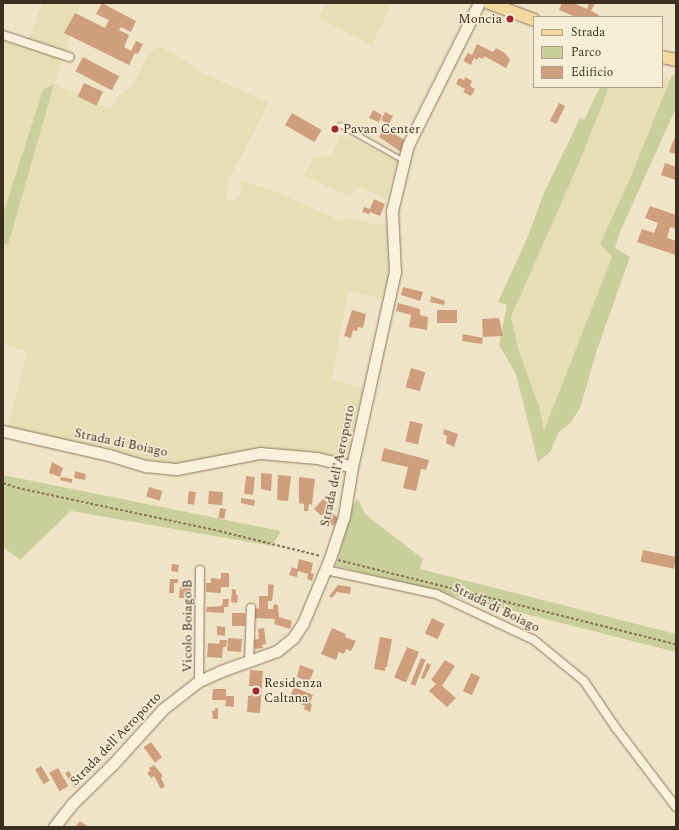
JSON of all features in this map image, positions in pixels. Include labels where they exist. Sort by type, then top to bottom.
[{"type":"main road","points":[[490,3],[533,20]]},
{"type":"main road","points":[[663,57],[676,60]]},
{"type":"street","name":"Strada dell'Aeroporto","points":[[54,827],[73,803],[112,764],[163,708],[199,682],[249,660],[277,651],[293,638],[303,623],[326,570],[333,559],[344,516],[352,468],[395,272],[392,211],[408,145],[479,3]]},
{"type":"street","points":[[3,35],[69,57]]},
{"type":"street","name":"Strada di Boiago","points":[[3,431],[109,455],[146,466],[177,469],[260,453],[317,458],[352,468]]},
{"type":"street","name":"Vicolo Boiago B","points":[[199,682],[200,570]]},
{"type":"street","name":"Strada di Boiago","points":[[326,570],[436,594],[534,640],[584,682],[676,807]]},
{"type":"street","points":[[249,660],[251,608]]},
{"type":"lane","points":[[340,125],[404,161]]},
{"type":"path","points":[[3,483],[219,531],[676,644]]},
{"type":"shaded area","points":[[43,3],[81,3],[54,84],[110,109],[116,98],[132,86],[150,51],[160,47],[176,55],[200,72],[269,103],[228,180],[227,199],[236,201],[241,194],[242,181],[280,193],[342,222],[347,217],[374,224],[385,223],[389,225],[391,274],[388,301],[348,290],[332,380],[368,389],[350,459],[347,461],[273,456],[179,470],[6,434],[27,352],[3,343],[3,41],[25,48]]},
{"type":"shaded area","points":[[326,3],[392,3],[372,45],[319,19]]},
{"type":"shaded area","points":[[663,78],[670,79],[628,183],[600,244],[612,257],[544,430],[539,406],[519,352],[511,317],[582,156],[609,88],[663,88]]},
{"type":"shaded area","points":[[341,134],[398,161],[386,199],[357,186],[351,197],[304,176],[313,159],[332,155]]},
{"type":"green space","points":[[672,75],[676,75],[675,110],[620,232],[615,248],[630,257],[597,350],[580,408],[572,421],[558,433],[551,451],[538,462],[516,374],[499,345],[507,305],[498,302],[528,236],[543,195],[580,118],[584,120],[600,88],[609,88],[582,156],[511,317],[519,352],[539,406],[544,430],[612,257],[600,244],[628,183]]},
{"type":"green space","points":[[54,84],[8,245],[3,243],[3,214],[43,90]]},
{"type":"green space","points":[[3,475],[281,531],[272,546],[71,511],[20,560],[3,547]]},
{"type":"green space","points":[[358,499],[365,514],[423,559],[420,569],[676,634],[676,652],[336,566],[354,503]]},
{"type":"building","points":[[102,3],[136,21],[131,32],[121,27],[119,30],[129,35],[124,47],[131,51],[136,41],[143,44],[138,54],[135,53],[129,65],[64,33],[75,13],[105,28],[109,20],[96,14]]},
{"type":"building","points":[[562,3],[573,3],[587,9],[589,3],[595,3],[591,11],[599,15],[574,16],[559,10]]},
{"type":"building","points":[[477,44],[493,52],[496,48],[505,53],[510,60],[506,68],[484,56],[483,59],[479,57],[477,60],[474,58],[471,65],[463,61],[468,53],[472,55]]},
{"type":"building","points":[[83,57],[119,76],[112,90],[75,71]]},
{"type":"building","points":[[465,77],[472,81],[470,86],[475,89],[471,96],[463,92],[465,89],[456,84],[459,78],[464,80]]},
{"type":"building","points":[[84,83],[103,92],[97,105],[78,97]]},
{"type":"building","points":[[559,103],[565,106],[556,124],[550,121]]},
{"type":"building","points":[[373,110],[382,115],[379,122],[369,118]]},
{"type":"building","points":[[385,112],[393,116],[389,124],[381,120]]},
{"type":"building","points":[[292,113],[321,130],[314,142],[285,125]]},
{"type":"building","points":[[384,128],[408,142],[401,152],[379,137]]},
{"type":"building","points":[[674,139],[676,140],[676,154],[669,152]]},
{"type":"building","points":[[665,163],[676,167],[676,180],[661,175]]},
{"type":"building","points":[[374,199],[385,204],[380,216],[370,212],[369,214],[362,212],[364,207],[370,209]]},
{"type":"building","points":[[650,206],[676,215],[676,229],[670,227],[667,238],[676,241],[676,255],[637,242],[642,229],[654,233],[658,223],[645,218]]},
{"type":"building","points":[[403,287],[423,292],[420,301],[401,295]]},
{"type":"building","points":[[431,296],[445,301],[444,305],[430,302]]},
{"type":"building","points":[[398,303],[420,309],[420,315],[428,317],[427,330],[409,327],[411,315],[396,311]]},
{"type":"building","points":[[352,310],[366,314],[363,328],[358,327],[357,331],[353,330],[351,338],[344,336]]},
{"type":"building","points":[[437,310],[457,310],[457,323],[437,323]]},
{"type":"building","points":[[499,318],[503,336],[483,337],[482,319]]},
{"type":"building","points":[[463,334],[483,338],[482,344],[462,341]]},
{"type":"building","points":[[411,368],[425,372],[420,391],[405,387]]},
{"type":"building","points":[[410,421],[423,424],[418,444],[405,441]]},
{"type":"building","points":[[444,429],[458,434],[454,447],[446,443],[447,436],[443,434]]},
{"type":"building","points":[[384,448],[429,460],[426,470],[421,469],[416,491],[403,488],[408,467],[381,461]]},
{"type":"building","points":[[52,462],[63,468],[60,477],[49,473]]},
{"type":"building","points":[[75,471],[86,474],[85,480],[74,478]]},
{"type":"building","points":[[261,473],[272,474],[271,491],[261,489]]},
{"type":"building","points":[[278,475],[291,476],[288,501],[277,500]]},
{"type":"building","points":[[246,476],[255,477],[253,495],[244,494]]},
{"type":"building","points":[[61,477],[72,479],[72,483],[60,480]]},
{"type":"building","points":[[299,477],[315,479],[312,505],[309,504],[308,511],[304,511],[304,504],[299,503]]},
{"type":"building","points":[[149,487],[162,491],[159,501],[146,497]]},
{"type":"building","points":[[189,491],[196,492],[194,505],[187,504]]},
{"type":"building","points":[[209,491],[223,492],[222,505],[208,504]]},
{"type":"building","points":[[241,498],[255,500],[254,506],[241,503]]},
{"type":"building","points":[[323,499],[329,504],[326,507],[339,519],[333,526],[314,509]]},
{"type":"building","points":[[220,508],[226,509],[224,519],[218,518]]},
{"type":"building","points":[[643,550],[676,557],[674,569],[641,562]]},
{"type":"building","points":[[299,559],[313,563],[311,573],[314,574],[312,581],[307,579],[308,574],[298,571],[297,577],[289,575],[292,567],[297,569]]},
{"type":"building","points":[[172,564],[179,565],[178,572],[171,571]]},
{"type":"building","points":[[221,573],[229,573],[229,587],[221,587],[221,593],[206,592],[206,583],[211,583],[211,578],[221,579]]},
{"type":"building","points":[[170,579],[178,579],[178,583],[174,583],[174,593],[169,593]]},
{"type":"building","points":[[268,584],[274,585],[272,601],[268,601],[268,609],[273,609],[274,604],[278,605],[279,617],[292,621],[290,629],[274,624],[275,619],[254,618],[255,608],[259,609],[259,596],[268,596]]},
{"type":"building","points":[[338,585],[351,587],[350,594],[337,592],[332,598],[329,596]]},
{"type":"building","points":[[180,586],[191,587],[192,598],[179,598]]},
{"type":"building","points":[[232,589],[236,590],[236,595],[238,595],[237,603],[231,602]]},
{"type":"building","points":[[223,599],[229,599],[228,607],[224,607],[224,613],[206,612],[207,607],[222,606]]},
{"type":"building","points":[[232,613],[245,613],[245,626],[232,626]]},
{"type":"building","points":[[432,618],[445,624],[438,639],[425,633]]},
{"type":"building","points":[[217,626],[225,627],[225,636],[217,635]]},
{"type":"building","points":[[264,628],[266,644],[262,645],[263,648],[255,649],[253,640],[259,639],[258,629]]},
{"type":"building","points":[[332,628],[346,634],[345,637],[356,641],[351,651],[346,649],[344,654],[339,652],[336,660],[321,654]]},
{"type":"building","points":[[380,637],[392,639],[385,671],[374,669]]},
{"type":"building","points":[[228,638],[242,639],[241,652],[227,651]]},
{"type":"building","points":[[220,640],[227,640],[226,647],[223,647],[222,658],[207,657],[208,643],[219,644]]},
{"type":"building","points":[[407,647],[419,652],[406,682],[394,677]]},
{"type":"building","points":[[421,658],[426,660],[415,686],[411,684]]},
{"type":"building","points":[[445,660],[455,666],[442,686],[456,698],[447,707],[429,691],[436,684],[431,680]]},
{"type":"building","points":[[427,663],[431,665],[424,679],[421,678]]},
{"type":"building","points":[[300,665],[314,670],[309,682],[297,677]]},
{"type":"building","name":"Residenza Caltana","points":[[250,670],[263,671],[260,713],[247,712],[248,696],[251,696],[252,686],[249,686]]},
{"type":"building","points":[[471,673],[480,677],[472,695],[463,691]]},
{"type":"building","points":[[294,687],[313,695],[310,703],[312,705],[310,712],[304,709],[305,706],[289,699]]},
{"type":"building","points":[[213,689],[226,689],[226,696],[234,696],[234,707],[225,706],[226,700],[212,700]]},
{"type":"building","points":[[215,708],[218,708],[218,719],[213,719],[212,711],[215,711]]},
{"type":"building","points":[[151,742],[162,757],[155,763],[144,747]]},
{"type":"building","points":[[154,765],[163,776],[161,778],[165,786],[161,789],[154,776],[151,778],[147,773],[150,771],[149,768]]},
{"type":"building","points":[[41,766],[50,781],[44,784],[35,770]]},
{"type":"building","points":[[58,768],[68,786],[59,791],[49,773]]},
{"type":"building","points":[[69,771],[77,786],[74,787],[65,773]]},
{"type":"building","points":[[80,821],[89,827],[75,827]]},
{"type":"place","name":"Moncia","points":[[510,19]]},
{"type":"place","name":"Pavan Center","points":[[335,129]]},
{"type":"place","name":"Residenza Caltana","points":[[256,691]]}]
